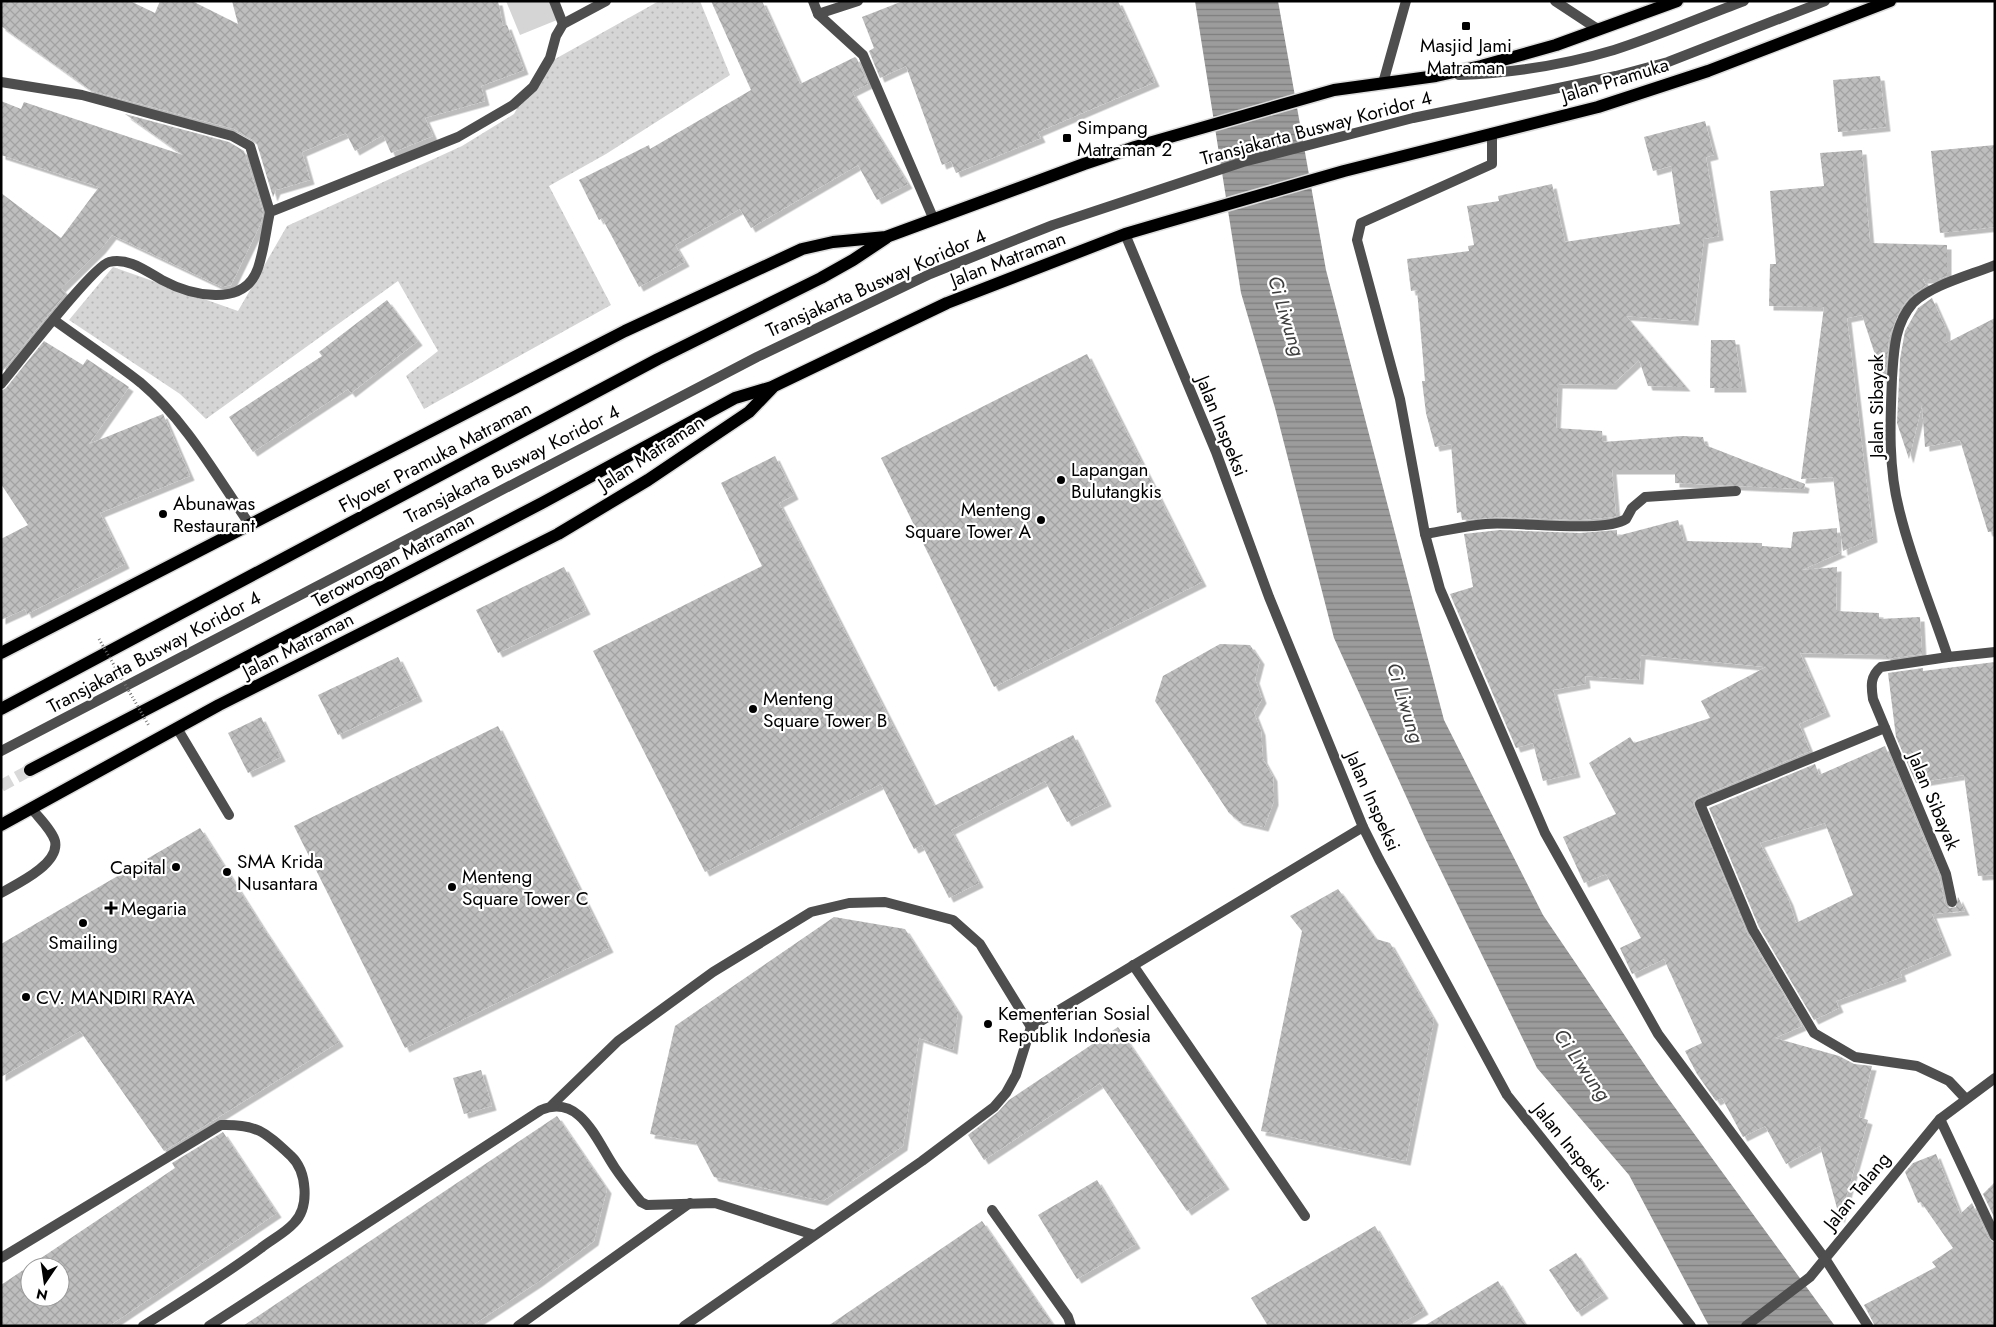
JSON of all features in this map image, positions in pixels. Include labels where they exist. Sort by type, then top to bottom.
[{"type":"main road","points":[[1,653],[625,331],[802,249],[833,242],[886,237],[1135,147],[1334,90],[1436,76],[1481,66],[1556,45],[1677,1]]},
{"type":"main road","name":"Jalan Pramuka","points":[[1344,171],[1598,107],[1680,80],[1890,1]]},
{"type":"main road","name":"Jalan Matraman","points":[[1,825],[177,728],[558,534],[648,480],[749,412],[774,386],[948,303],[1125,234],[1344,171]]},
{"type":"main road","name":"Flyover Pramuka Matraman","points":[[1,709],[658,359],[821,278],[853,260],[886,237]]},
{"type":"main road","name":"Terowongan Matraman","points":[[30,770],[542,503],[735,398],[774,386]]},
{"type":"street","points":[[554,1],[563,24]]},
{"type":"street","points":[[270,212],[458,137],[513,105],[533,87],[550,58],[556,36],[563,24],[606,1]]},
{"type":"street","points":[[813,1],[818,14],[863,55],[934,220]]},
{"type":"street","points":[[818,14],[858,1]]},
{"type":"street","points":[[1383,83],[1406,1]]},
{"type":"street","points":[[1555,1],[1599,30]]},
{"type":"street","name":"Transjakarta Busway Koridor 4","points":[[1436,76],[1510,72],[1582,59],[1616,49],[1744,1]]},
{"type":"street","name":"Transjakarta Busway Koridor 4","points":[[1,751],[457,512],[833,319],[930,274],[1053,225],[1243,162],[1349,134],[1616,76],[1668,62],[1825,1]]},
{"type":"street","points":[[1,82],[82,95],[232,136],[250,146],[270,212],[258,269],[251,280],[240,290],[220,295],[186,291],[121,260],[108,262],[79,289],[1,384]]},
{"type":"street","points":[[1492,133],[1492,164],[1361,223],[1357,240],[1400,399],[1425,534],[1440,589],[1545,833],[1658,1034],[1826,1260],[1868,1326]]},
{"type":"street","name":"Jalan Inspeksi","points":[[1125,234],[1216,452],[1269,597],[1363,827],[1507,1095],[1691,1326]]},
{"type":"street","name":"Jalan Sibayak","points":[[1948,657],[1899,512],[1891,450],[1894,339],[1900,323],[1913,304],[1926,293],[1995,265]]},
{"type":"street","points":[[54,320],[141,384],[172,415],[210,464],[250,525]]},
{"type":"street","points":[[1425,534],[1487,524],[1536,526],[1611,524],[1626,519],[1632,508],[1645,497],[1736,491]]},
{"type":"street","name":"Jalan Sibayak","points":[[1952,902],[1946,874],[1884,728],[1873,699],[1871,685],[1875,672],[1881,667],[1995,652]]},
{"type":"street","points":[[177,728],[229,815]]},
{"type":"street","points":[[1884,728],[1700,804],[1753,930],[1814,1033],[1854,1057],[1917,1066],[1949,1081],[1965,1098]]},
{"type":"street","points":[[1,893],[36,873],[50,860],[55,850],[55,840],[32,809]]},
{"type":"street","points":[[684,1326],[922,1161],[994,1107],[1006,1093],[1016,1075],[1031,1027],[1363,827]]},
{"type":"street","points":[[209,1326],[541,1110],[552,1105],[618,1041],[713,972],[811,912],[849,903],[885,902],[953,920],[980,944],[1031,1027]]},
{"type":"street","points":[[1133,965],[1305,1216]]},
{"type":"street","name":"Jalan Talang","points":[[1746,1326],[1810,1277],[1826,1260],[1850,1226],[1940,1119],[1965,1098],[1995,1078]]},
{"type":"street","points":[[552,1105],[576,1112],[586,1120],[615,1168],[641,1202],[647,1205],[692,1202],[715,1203],[814,1235]]},
{"type":"street","points":[[1940,1119],[1995,1236]]},
{"type":"street","points":[[1,1258],[221,1125],[245,1125],[259,1130],[294,1160],[303,1179],[304,1203],[295,1222],[231,1270],[143,1326]]},
{"type":"street","points":[[518,1326],[692,1202]]},
{"type":"street","points":[[992,1210],[1068,1317],[1071,1326]]},
{"type":"path","points":[[99,639],[149,726]]},
{"type":"shaded area","points":[[506,1],[549,1],[557,20],[520,35]]},
{"type":"shaded area","points":[[659,1],[700,1],[730,75],[606,154],[549,186],[611,305],[424,409],[406,376],[438,351],[398,281],[206,419],[180,394],[69,320],[113,267],[238,311],[287,226],[462,146],[514,114],[539,68]]},
{"type":"water","name":"Ci Liwung","points":[[1195,1],[1278,1],[1326,270],[1444,720],[1543,915],[1657,1083],[1835,1326],[1709,1326],[1629,1175],[1537,1068],[1426,840],[1334,638],[1275,408],[1241,293]]},
{"type":"building","points":[[1,1],[130,1],[155,13],[160,1],[192,1],[238,24],[232,1],[498,1],[503,26],[507,25],[524,70],[481,86],[485,101],[425,118],[433,136],[391,153],[383,135],[355,151],[346,133],[302,152],[310,180],[276,190],[273,197],[257,144],[253,140],[234,129],[92,91],[1,26]]},
{"type":"building","points":[[711,1],[762,1],[800,84],[855,57],[868,84],[852,92],[908,184],[877,200],[858,165],[751,228],[740,209],[675,245],[685,262],[639,287],[602,218],[599,220],[579,180],[649,145],[650,149],[751,90]]},
{"type":"building","points":[[903,1],[1118,1],[1155,82],[1038,132],[1041,138],[956,173],[951,161],[942,165],[906,66],[880,78],[869,51],[874,48],[862,17]]},
{"type":"building","points":[[1880,76],[1886,127],[1838,132],[1833,80]]},
{"type":"building","points":[[1,101],[21,109],[24,102],[183,155],[125,114],[229,142],[244,151],[263,212],[261,223],[231,285],[222,287],[112,235],[101,249],[61,288],[66,293],[1,373],[1,193],[61,238],[99,187],[1,155]]},
{"type":"building","points":[[1705,121],[1714,155],[1706,157],[1719,236],[1704,239],[1694,321],[1626,316],[1686,387],[1648,386],[1639,360],[1612,385],[1558,384],[1556,428],[1602,431],[1603,442],[1682,436],[1703,437],[1705,445],[1805,484],[1804,489],[1675,483],[1675,470],[1612,470],[1616,516],[1613,517],[1580,520],[1500,517],[1462,520],[1461,512],[1457,513],[1451,444],[1435,447],[1426,413],[1422,381],[1425,381],[1417,290],[1411,291],[1407,259],[1469,251],[1468,246],[1474,245],[1467,206],[1499,201],[1498,196],[1552,184],[1565,242],[1680,224],[1671,166],[1653,171],[1644,137]]},
{"type":"building","points":[[1995,145],[1995,227],[1940,233],[1931,151]]},
{"type":"building","points":[[1862,150],[1870,243],[1947,245],[1947,276],[1938,279],[1923,279],[1926,285],[1909,298],[1901,308],[1889,337],[1885,385],[1862,315],[1847,318],[1873,538],[1843,551],[1833,477],[1801,479],[1824,307],[1769,306],[1770,264],[1776,264],[1770,191],[1824,186],[1820,153]]},
{"type":"building","points":[[1932,298],[1946,329],[1946,343],[1995,318],[1995,531],[1988,532],[1960,440],[1925,447],[1922,405],[1909,459],[1897,423],[1900,359],[1905,331],[1918,308]]},
{"type":"building","points":[[387,300],[418,341],[351,393],[348,389],[253,452],[229,417],[322,356],[319,352]]},
{"type":"building","points":[[1711,340],[1735,340],[1742,388],[1710,388]]},
{"type":"building","points":[[44,341],[83,365],[87,359],[129,387],[89,444],[163,414],[190,476],[100,513],[125,564],[27,614],[25,609],[1,620],[1,539],[28,525],[1,484],[1,391],[6,388]]},
{"type":"building","name":"Menteng Square Tower A","points":[[1087,354],[1202,582],[994,687],[881,458]]},
{"type":"building","name":"Menteng Square Tower B","points":[[775,456],[794,495],[779,503],[934,806],[1073,735],[1107,802],[1067,822],[1045,781],[951,830],[979,883],[949,898],[922,845],[914,849],[881,784],[705,872],[593,651],[762,566],[721,483]]},
{"type":"building","points":[[1678,520],[1684,541],[1762,543],[1762,546],[1791,548],[1793,532],[1837,528],[1837,551],[1842,552],[1802,570],[1837,567],[1836,611],[1879,613],[1879,619],[1920,617],[1922,654],[1886,659],[1886,655],[1800,653],[1826,712],[1799,724],[1810,751],[1697,798],[1693,803],[1747,933],[1802,1026],[1775,1038],[1839,1056],[1854,1064],[1872,1066],[1859,1117],[1868,1120],[1840,1219],[1820,1146],[1786,1164],[1765,1126],[1743,1137],[1722,1098],[1716,1101],[1697,1074],[1685,1051],[1702,1043],[1664,959],[1632,974],[1620,948],[1641,938],[1606,874],[1584,883],[1563,837],[1616,814],[1589,763],[1630,737],[1634,743],[1710,718],[1701,701],[1766,667],[1641,655],[1639,680],[1585,676],[1586,684],[1553,690],[1576,773],[1543,781],[1533,743],[1516,748],[1450,594],[1473,587],[1464,534],[1500,530],[1580,533],[1617,530],[1617,536]]},
{"type":"building","points":[[564,567],[586,610],[498,653],[476,610]]},
{"type":"building","points":[[1220,644],[1250,645],[1260,660],[1255,679],[1262,699],[1254,713],[1261,731],[1263,759],[1273,777],[1274,801],[1264,827],[1239,821],[1229,813],[1155,701],[1163,676]]},
{"type":"building","points":[[398,657],[418,697],[338,735],[318,695]]},
{"type":"building","points":[[1995,662],[1995,875],[1978,876],[1964,775],[1916,783],[1896,737],[1888,673],[1923,668],[1923,671]]},
{"type":"building","points":[[261,717],[281,757],[248,773],[228,733]]},
{"type":"building","name":"Menteng Square Tower C","points":[[498,726],[609,948],[405,1048],[294,826]]},
{"type":"building","points":[[1885,746],[1939,876],[1945,904],[1949,908],[1956,907],[1958,897],[1965,911],[1932,914],[1947,951],[1900,971],[1902,977],[1836,1001],[1839,1008],[1814,1020],[1759,927],[1709,808],[1815,764],[1819,775]],"holes":[[[1825,823],[1853,895],[1796,923],[1789,901],[1760,843]]]},
{"type":"building","points":[[200,828],[339,1042],[164,1151],[80,1031],[1,1077],[1,944]]},
{"type":"building","points":[[1338,889],[1376,939],[1390,943],[1434,1020],[1406,1161],[1261,1131],[1302,931],[1290,916]]},
{"type":"building","points":[[834,917],[905,929],[958,1012],[953,1050],[919,1038],[903,1146],[823,1201],[714,1177],[695,1141],[650,1134],[675,1026]]},
{"type":"building","points":[[1118,1027],[1225,1185],[1187,1211],[1100,1083],[984,1160],[968,1135],[998,1112],[1009,1100]]},
{"type":"building","points":[[481,1070],[492,1106],[464,1114],[453,1078]]},
{"type":"building","points":[[557,1116],[607,1189],[594,1241],[538,1282],[471,1326],[243,1326]]},
{"type":"building","points":[[223,1132],[277,1213],[109,1326],[1,1326],[1,1285],[20,1272],[20,1307],[70,1307],[70,1257],[43,1257],[175,1168],[172,1163]]},
{"type":"building","points":[[1936,1154],[1960,1214],[1972,1203],[1989,1239],[1995,1243],[1995,1326],[1875,1326],[1864,1305],[1936,1267],[1932,1262],[1953,1248],[1921,1202],[1918,1203],[1905,1172],[1913,1163]]},
{"type":"building","points":[[1097,1180],[1136,1244],[1077,1279],[1038,1215]]},
{"type":"building","points":[[1995,1182],[1995,1219],[1983,1194]]},
{"type":"building","points":[[982,1221],[1054,1326],[828,1326]]},
{"type":"building","points":[[1375,1226],[1424,1310],[1397,1326],[1268,1326],[1251,1298]]},
{"type":"building","points":[[1576,1253],[1604,1294],[1577,1312],[1549,1270]]},
{"type":"building","points":[[1498,1281],[1526,1326],[1424,1326]]},
{"type":"tunnel","points":[[1,786],[30,770]]},
{"type":"place","name":"Masjid Jami Matraman","points":[[1466,26]]},
{"type":"place","name":"Simpang Matraman 2","points":[[1067,138]]},
{"type":"place","name":"Lapangan Bulutangkis","points":[[1061,480]]},
{"type":"place","name":"Abunawas Restaurant","points":[[163,514]]},
{"type":"place","name":"Menteng Square Tower A","points":[[1041,520]]},
{"type":"place","name":"Menteng Square Tower B","points":[[753,709]]},
{"type":"place","name":"Capital","points":[[176,867]]},
{"type":"place","name":"SMA Krida Nusantara","points":[[227,872]]},
{"type":"place","name":"Menteng Square Tower C","points":[[452,887]]},
{"type":"place","name":"Megaria","points":[[111,908]]},
{"type":"place","name":"Smailing","points":[[83,923]]},
{"type":"place","name":"CV. MANDIRI RAYA","points":[[26,997]]},
{"type":"place","name":"Kementerian Sosial Republik Indonesia","points":[[988,1024]]}]
